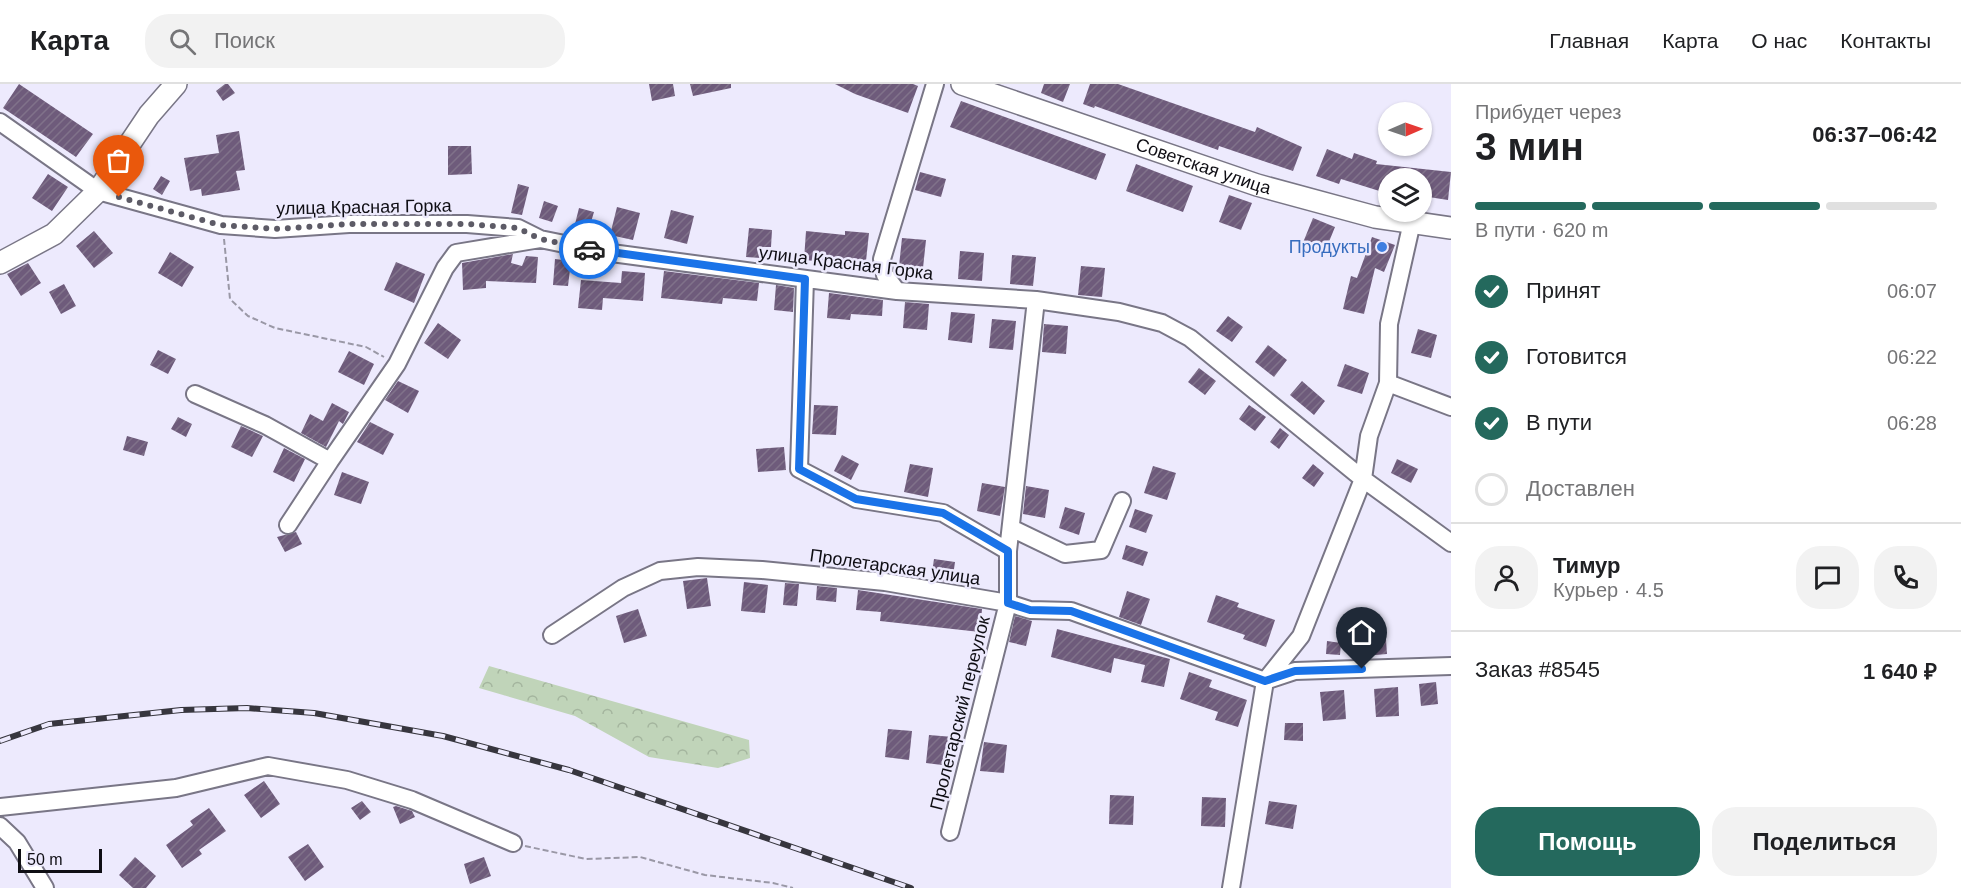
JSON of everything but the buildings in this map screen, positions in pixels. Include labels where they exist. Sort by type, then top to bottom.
[{"type":"main road","points":[[0,263],[54,234],[99,191],[149,115],[176,84]]},
{"type":"main road","name":"Советская улица","points":[[962,84],[1257,185],[1378,216]]},
{"type":"main road","name":"Советская улица","points":[[1412,222],[1451,228]]},
{"type":"street","points":[[852,285],[865,278],[882,259],[935,84]]},
{"type":"street","name":"улица Красная Горка","points":[[0,122],[99,191],[220,225],[275,229],[349,224],[467,224],[518,228],[540,239],[604,252],[897,291],[1036,300]]},
{"type":"street","points":[[1232,888],[1265,681],[1301,636],[1363,479],[1369,436],[1388,383],[1389,324],[1412,222]]},
{"type":"street","points":[[288,525],[397,364],[445,268],[456,253],[540,239]]},
{"type":"street","points":[[882,259],[885,275],[897,291]]},
{"type":"street","points":[[805,279],[799,469],[856,499],[943,513],[1008,551]]},
{"type":"street","points":[[1036,300],[1119,312],[1162,323],[1190,338],[1363,479],[1451,543]]},
{"type":"street","name":"Пролетарский переулок","points":[[950,832],[1008,603],[1008,551],[1036,300]]},
{"type":"street","points":[[1388,383],[1451,407]]},
{"type":"street","points":[[195,394],[265,425],[330,461]]},
{"type":"street","points":[[1011,528],[1065,554],[1101,550],[1122,501]]},
{"type":"street","name":"Пролетарская улица","points":[[552,635],[623,588],[660,571],[698,567],[885,582],[1008,603],[1030,610],[1071,611],[1265,681]]},
{"type":"street","points":[[1265,681],[1295,671],[1451,666]]},
{"type":"street","points":[[0,807],[176,788],[268,766],[347,780],[412,801],[513,843]]},
{"type":"street","points":[[0,826],[16,842],[45,888]]},
{"type":"path","points":[[220,225],[230,299],[248,316],[276,328],[366,347],[397,364]]},
{"type":"path","points":[[513,843],[586,859],[640,857],[705,875],[773,883],[793,888]]},
{"type":"green space","points":[[489,666],[749,740],[750,758],[718,768],[649,757],[575,716],[479,688]]},
{"type":"railway","points":[[0,741],[49,724],[181,710],[247,708],[314,713],[443,736],[569,770],[911,888]]},
{"type":"way so far","points":[[119,197],[220,225],[275,229],[349,224],[467,224],[518,228],[540,239],[589,249]]},
{"type":"place","name":"Продукты","points":[[1382,247]]},
{"type":"route","points":[[589,249],[805,279],[799,469],[856,499],[943,513],[1008,551],[1008,603],[1030,610],[1071,611],[1265,681],[1295,671],[1362,669]]}]
